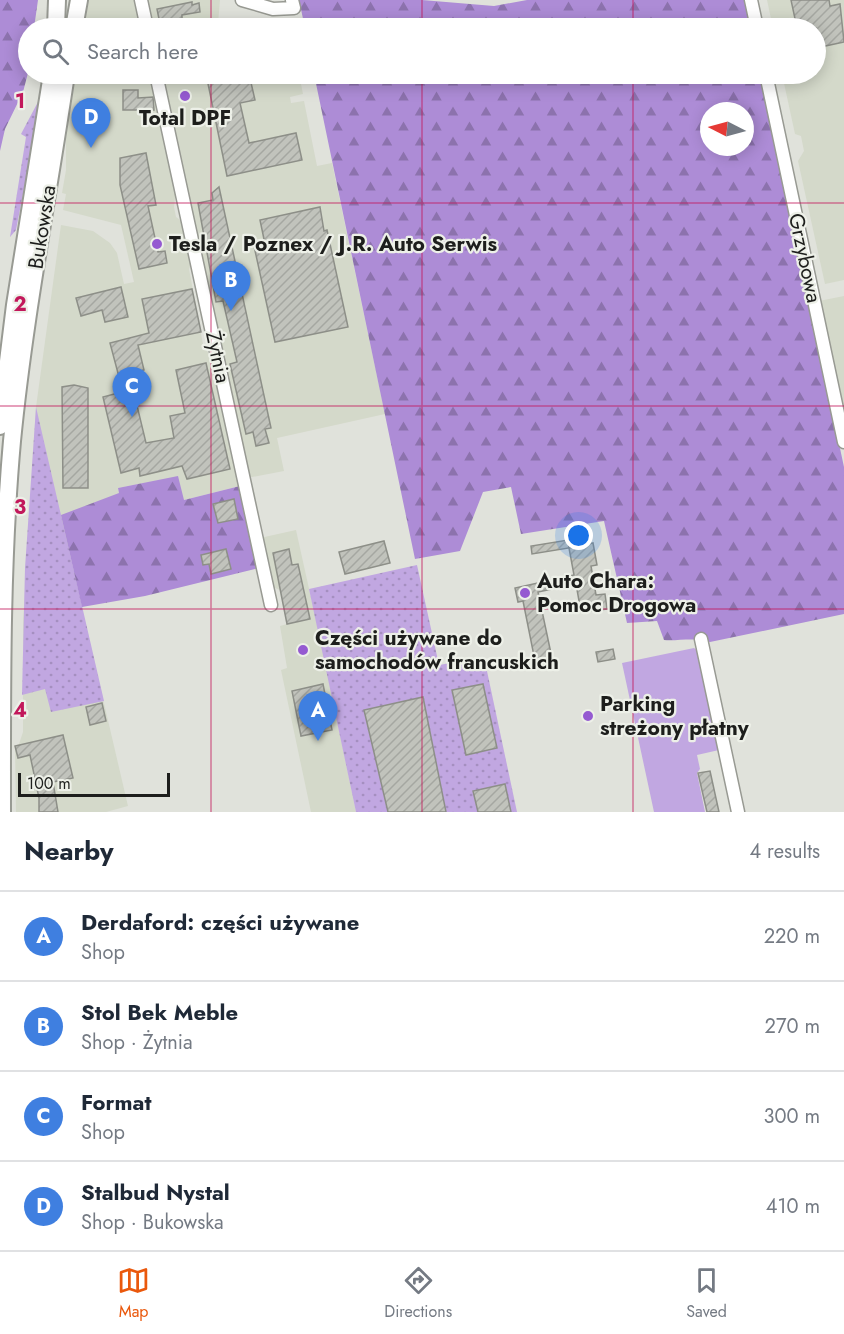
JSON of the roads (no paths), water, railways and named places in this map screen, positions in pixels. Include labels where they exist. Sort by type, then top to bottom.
[{"type":"main road","points":[[56,18],[57,0]]},
{"type":"main road","points":[[76,18],[79,0]]},
{"type":"main road","name":"Bukowska","points":[[0,426],[15,306],[50,84]]},
{"type":"main road","name":"Bukowska","points":[[2,812],[3,588],[12,441],[26,329],[64,84]]},
{"type":"street","points":[[141,0],[145,18]]},
{"type":"street","points":[[242,0],[278,10],[294,8],[292,0]]},
{"type":"street","points":[[751,0],[755,18]]},
{"type":"street","name":"Żytnia","points":[[158,84],[271,605]]},
{"type":"street","name":"Grzybowa","points":[[768,84],[844,442]]},
{"type":"street","points":[[701,639],[738,812]]},
{"type":"place","name":"Total DPF","points":[[185,96]]},
{"type":"place","name":"Stalbud Nystal","points":[[91,148]]},
{"type":"place","name":"Tesla / Poznex / J.R. Auto Serwis","points":[[157,244]]},
{"type":"place","name":"Stol Bek Meble","points":[[231,311]]},
{"type":"place","name":"Format","points":[[132,417]]},
{"type":"place","name":"Auto Chara: Pomoc Drogowa","points":[[525,593]]},
{"type":"place","name":"Części używane do samochodów francuskich","points":[[303,650]]},
{"type":"place","name":"Parking streżony płatny","points":[[588,716]]},
{"type":"place","name":"Derdaford: części używane","points":[[318,741]]}]
